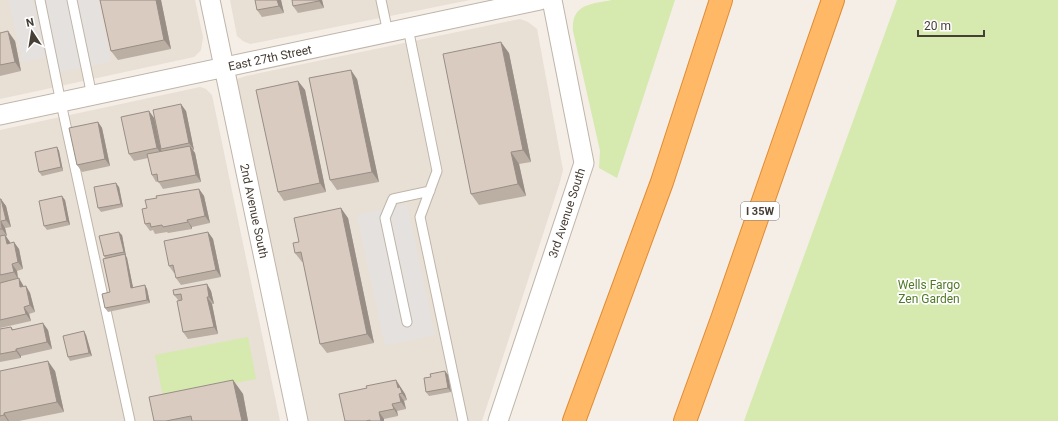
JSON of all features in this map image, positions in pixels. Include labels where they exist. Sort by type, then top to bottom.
[{"type":"highway","points":[[574,421],[662,182],[721,0]]},
{"type":"highway","name":"I 35W","points":[[685,421],[833,0]]},
{"type":"street","name":"2nd Avenue South","points":[[210,0],[298,421]]},
{"type":"street","name":"East 27th Street","points":[[0,116],[540,0]]},
{"type":"street","name":"3rd Avenue South","points":[[498,421],[584,163],[552,0]]},
{"type":"lane","points":[[40,0],[130,421]]},
{"type":"lane","points":[[72,0],[92,96]]},
{"type":"lane","points":[[381,0],[388,33]]},
{"type":"lane","points":[[408,28],[437,171],[420,217],[463,421]]},
{"type":"lane","points":[[407,322],[385,218],[393,199],[430,191]]},
{"type":"shaded area","points":[[0,0],[195,0],[203,37],[201,50],[194,57],[0,99]]},
{"type":"shaded area","points":[[9,0],[33,0],[45,58],[22,62]]},
{"type":"shaded area","points":[[45,0],[98,0],[111,62],[60,72]]},
{"type":"shaded area","points":[[230,0],[470,0],[250,44],[237,36]]},
{"type":"shaded area","points":[[520,19],[528,22],[537,29],[563,170],[482,421],[305,421],[234,86],[237,79]]},
{"type":"shaded area","points":[[200,87],[206,89],[212,95],[280,421],[0,421],[0,130]]},
{"type":"shaded area","points":[[407,204],[435,335],[385,346],[357,215]]},
{"type":"green space","points":[[612,0],[675,0],[617,178],[599,168],[600,151],[573,31],[575,15],[579,10],[590,4]]},
{"type":"green space","name":"Wells Fargo Zen Garden","points":[[897,0],[1058,0],[1058,421],[744,421]]},
{"type":"green space","points":[[248,337],[256,379],[163,397],[155,355]]},
{"type":"building","points":[[100,0],[156,0],[164,40],[111,51]]},
{"type":"building","points":[[255,0],[277,0],[279,6],[257,10]]},
{"type":"building","points":[[292,0],[319,0],[319,1],[293,6]]},
{"type":"building","points":[[8,31],[15,62],[0,65],[0,33]]},
{"type":"building","points":[[501,42],[523,150],[511,152],[518,184],[471,194],[443,54]]},
{"type":"building","points":[[351,70],[372,172],[330,180],[309,78]]},
{"type":"building","points":[[298,81],[320,183],[278,192],[256,90]]},
{"type":"building","points":[[181,104],[189,143],[161,149],[153,110]]},
{"type":"building","points":[[149,111],[157,148],[129,154],[121,117]]},
{"type":"building","points":[[98,122],[105,159],[77,165],[69,128]]},
{"type":"building","points":[[190,146],[196,175],[158,182],[157,174],[152,175],[147,154]]},
{"type":"building","points":[[57,147],[61,167],[39,172],[35,152]]},
{"type":"building","points":[[116,183],[121,204],[98,208],[94,187]]},
{"type":"building","points":[[199,189],[205,216],[187,220],[188,222],[163,227],[162,225],[151,227],[150,223],[145,224],[142,209],[147,208],[145,200],[157,198],[156,196]]},
{"type":"building","points":[[62,196],[67,221],[44,226],[39,201]]},
{"type":"building","points":[[0,199],[6,220],[1,221],[2,229],[0,229]]},
{"type":"building","points":[[341,208],[367,334],[320,344],[301,252],[295,253],[293,243],[299,242],[294,218]]},
{"type":"building","points":[[119,232],[124,252],[104,256],[99,236]]},
{"type":"building","points":[[208,232],[216,270],[176,278],[173,265],[169,266],[164,241]]},
{"type":"building","points":[[5,235],[7,244],[14,242],[18,262],[12,264],[14,272],[0,275],[0,236]]},
{"type":"building","points":[[125,254],[131,288],[145,285],[147,300],[105,308],[102,294],[110,292],[103,259]]},
{"type":"building","points":[[19,278],[20,287],[26,286],[30,305],[24,307],[26,314],[0,320],[0,283]]},
{"type":"building","points":[[207,284],[209,297],[207,297],[214,327],[183,332],[177,301],[182,300],[181,294],[174,295],[173,290]]},
{"type":"building","points":[[43,323],[47,342],[0,354],[0,329],[11,327],[12,330]]},
{"type":"building","points":[[84,331],[89,353],[68,357],[63,336]]},
{"type":"building","points":[[48,361],[57,402],[4,413],[4,415],[0,416],[0,371]]},
{"type":"building","points":[[445,371],[448,388],[426,392],[424,378],[431,377],[430,374]]},
{"type":"building","points":[[233,380],[242,421],[192,421],[191,416],[166,421],[154,421],[149,397]]},
{"type":"building","points":[[396,380],[398,388],[400,387],[402,393],[399,394],[401,402],[392,404],[394,409],[379,412],[381,421],[345,421],[339,394],[367,388],[366,386]]}]
